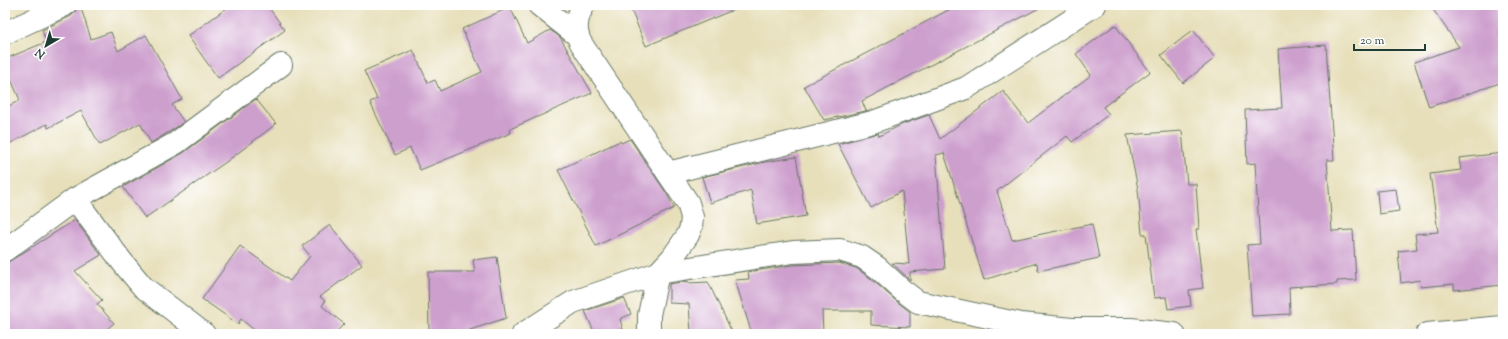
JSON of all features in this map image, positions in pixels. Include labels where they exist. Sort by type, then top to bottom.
[{"type":"street","points":[[5,33],[64,5]]},
{"type":"street","points":[[539,5],[578,36]]},
{"type":"street","points":[[584,5],[577,24],[578,36],[586,51],[688,203],[692,217],[688,235],[672,258],[658,273],[649,315],[649,334]]},
{"type":"street","points":[[668,173],[873,122],[966,88],[1096,5]]},
{"type":"street","points":[[5,250],[75,199],[176,143],[281,65]]},
{"type":"street","points":[[75,199],[123,264],[143,287],[204,334]]},
{"type":"street","points":[[523,334],[572,302],[658,273],[793,252],[840,250],[862,257],[878,268],[902,290],[918,302],[1021,324],[1072,329],[1131,329],[1174,334]]},
{"type":"street","points":[[1427,334],[1503,327]]},
{"type":"building","points":[[77,5],[80,5],[91,39],[111,32],[118,51],[146,35],[182,99],[172,105],[184,122],[151,143],[140,123],[100,145],[81,111],[48,128],[47,124],[5,146],[5,108],[20,100],[5,66],[5,59],[46,42],[42,30],[71,16],[75,12]]},
{"type":"building","points":[[231,5],[267,5],[285,30],[218,78],[188,36]]},
{"type":"building","points":[[629,5],[745,5],[646,46]]},
{"type":"building","points":[[958,5],[1045,5],[862,101],[866,111],[824,120],[804,86]]},
{"type":"building","points":[[1430,5],[1503,5],[1503,24],[1499,26],[1503,61],[1503,82],[1429,107],[1414,62],[1459,47]]},
{"type":"building","points":[[510,7],[527,43],[550,30],[560,37],[592,93],[510,129],[511,133],[420,170],[410,148],[395,155],[370,102],[377,99],[364,71],[413,50],[428,83],[435,80],[440,91],[482,72],[462,29]]},
{"type":"building","points":[[1115,25],[1150,72],[1103,107],[1109,114],[1072,142],[1067,136],[997,191],[1012,240],[1092,224],[1099,258],[1038,271],[1037,263],[984,280],[944,153],[936,155],[945,269],[910,272],[910,280],[892,263],[909,264],[902,191],[871,208],[838,144],[878,133],[879,136],[903,124],[929,115],[940,139],[1003,91],[1028,123],[1091,75],[1076,54]]},
{"type":"building","points":[[1193,30],[1215,58],[1183,83],[1161,55]]},
{"type":"building","points":[[1326,45],[1334,160],[1327,160],[1332,231],[1353,230],[1356,280],[1337,281],[1337,284],[1289,287],[1290,314],[1252,316],[1247,245],[1260,244],[1255,163],[1247,164],[1245,110],[1282,108],[1278,49]]},
{"type":"building","points":[[256,99],[276,124],[226,162],[145,218],[123,187],[183,153]]},
{"type":"building","points":[[1182,131],[1187,184],[1196,184],[1199,229],[1196,229],[1203,288],[1189,290],[1191,306],[1168,309],[1166,297],[1154,298],[1146,234],[1142,234],[1138,189],[1127,135]]},
{"type":"building","points":[[630,139],[667,194],[674,208],[596,246],[558,170],[620,141],[621,143]]},
{"type":"building","points":[[1503,153],[1503,285],[1454,290],[1454,284],[1421,287],[1420,280],[1401,283],[1398,251],[1417,249],[1415,234],[1438,232],[1430,174],[1461,170],[1459,158]]},
{"type":"building","points":[[796,157],[806,216],[757,224],[751,190],[710,203],[702,177],[765,162]]},
{"type":"building","points":[[1396,189],[1399,211],[1379,214],[1377,191]]},
{"type":"building","points":[[75,220],[101,255],[75,271],[102,300],[97,304],[114,323],[101,334],[5,334],[5,264]]},
{"type":"building","points":[[330,225],[362,265],[320,297],[325,301],[322,306],[344,324],[334,334],[259,334],[241,319],[238,324],[202,299],[240,246],[290,281],[310,256],[302,246]]},
{"type":"building","points":[[497,257],[506,318],[470,330],[470,334],[429,334],[428,272],[475,272],[473,260]]},
{"type":"building","points":[[839,263],[856,268],[910,312],[910,327],[871,325],[871,311],[822,311],[823,332],[752,334],[735,280],[749,279],[748,272],[792,265]]},
{"type":"building","points":[[688,281],[688,283],[708,282],[733,334],[691,334],[689,304],[669,303],[669,284]]},
{"type":"building","points":[[624,298],[631,314],[620,319],[624,334],[595,334],[585,311]]}]
